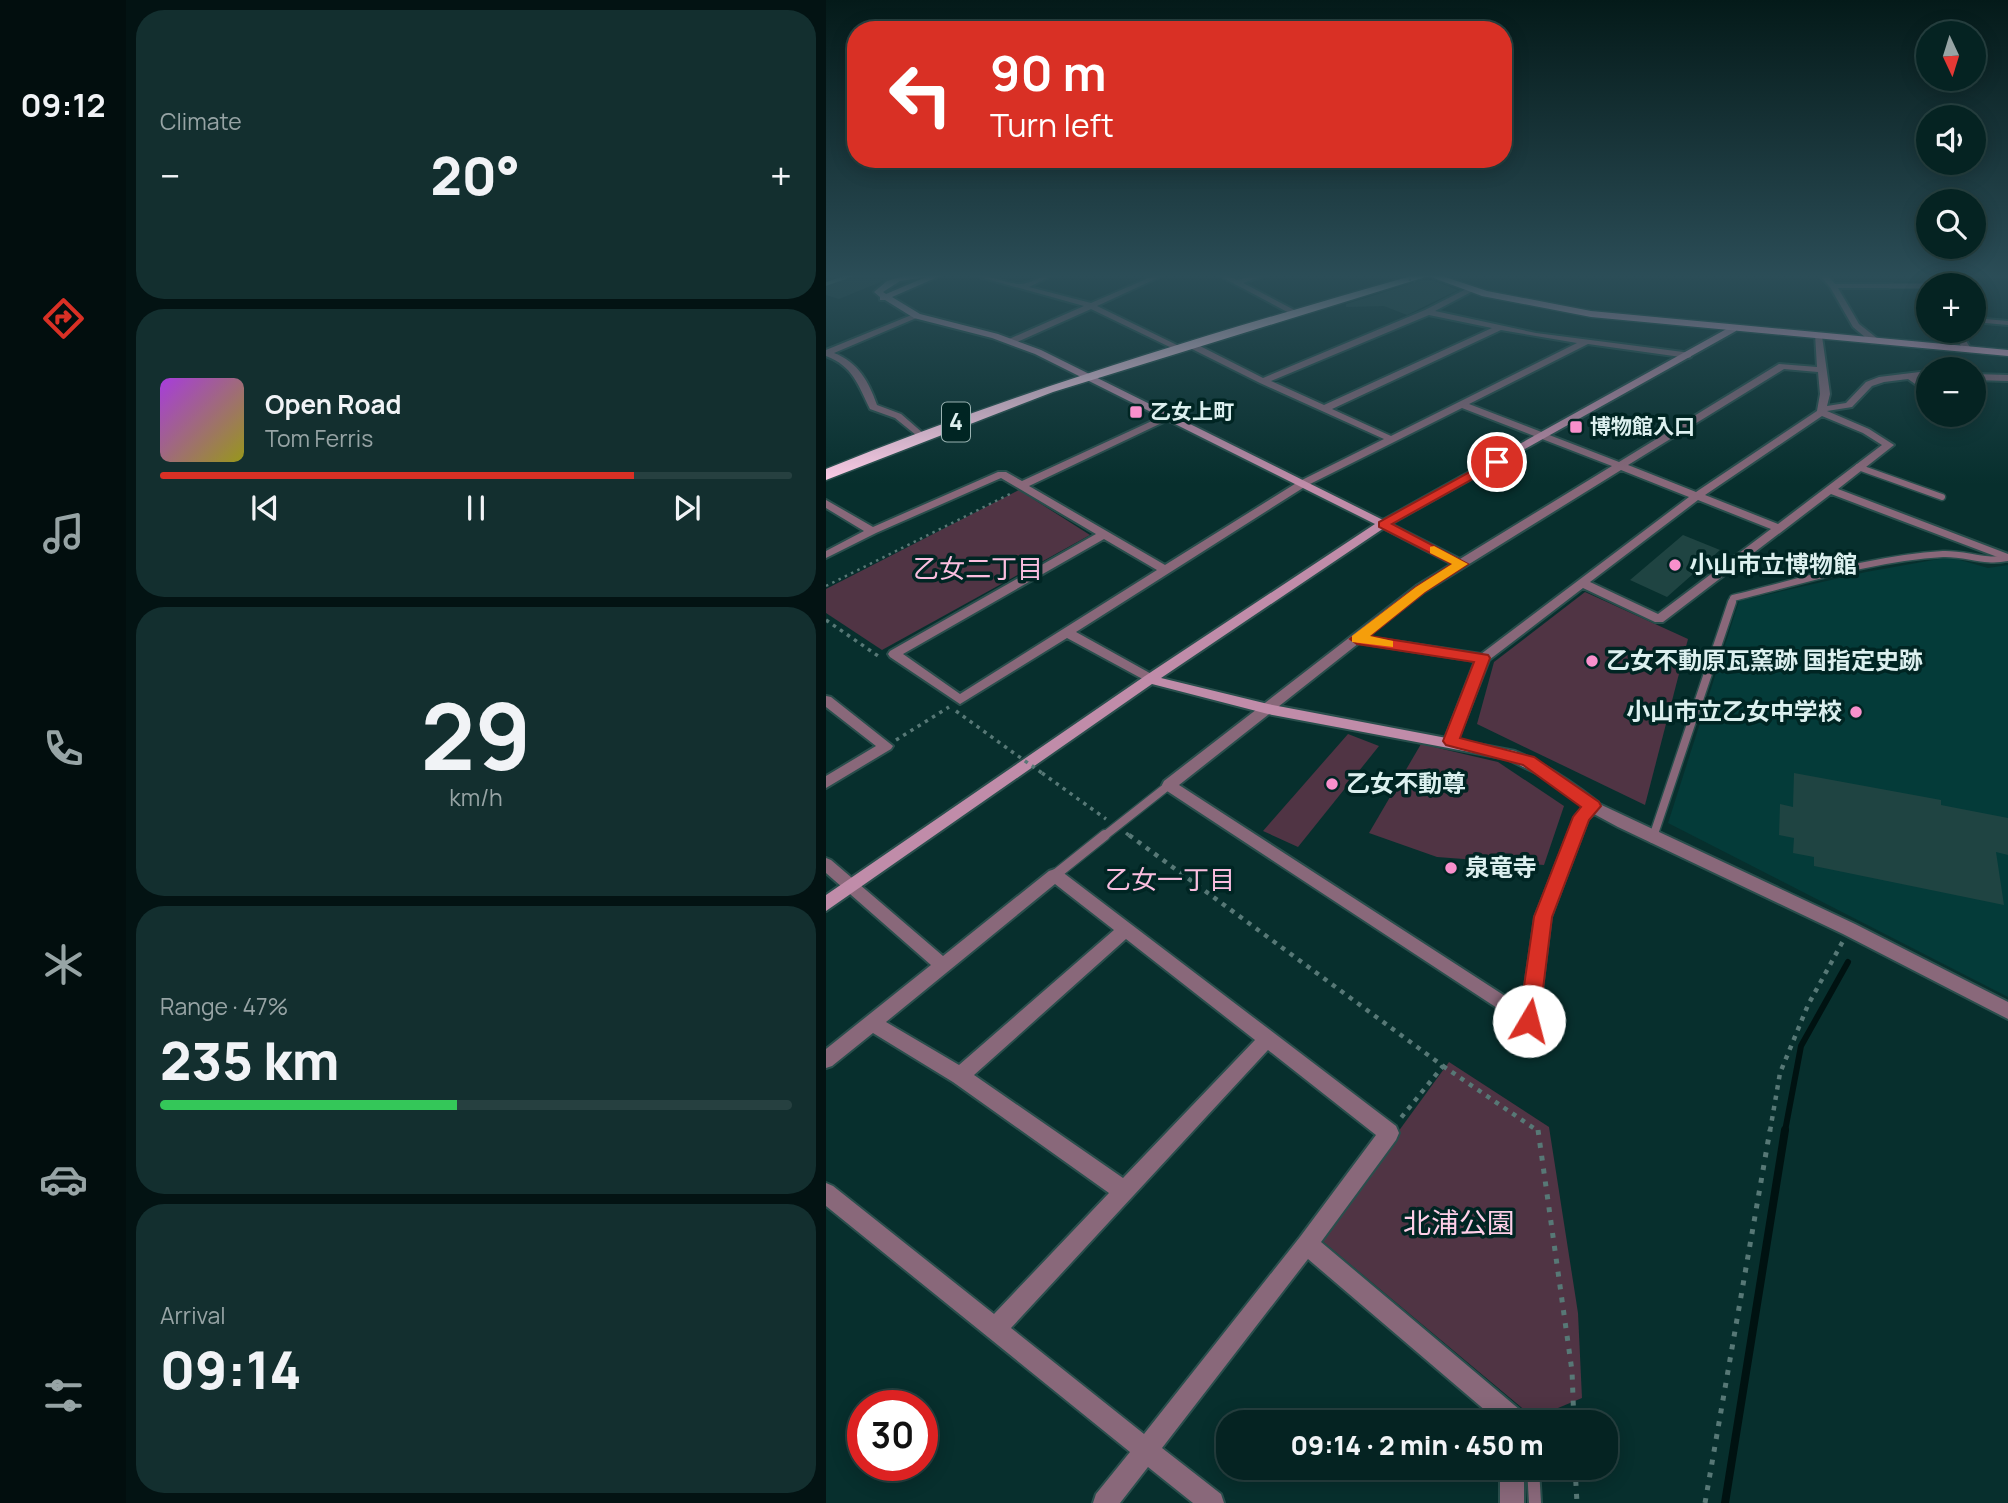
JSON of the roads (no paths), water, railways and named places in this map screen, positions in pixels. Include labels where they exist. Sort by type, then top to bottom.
[{"type":"highway","name":"4","points":[[826,475],[921,436],[1088,376],[1191,344]]},
{"type":"main road","points":[[1911,344],[2008,353]]},
{"type":"street","points":[[826,353],[848,344]]},
{"type":"street","points":[[1019,344],[1088,376],[1461,564]]},
{"type":"street","points":[[1181,344],[1391,439]]},
{"type":"street","points":[[1263,381],[1351,344]]},
{"type":"street","points":[[1324,409],[1464,344]]},
{"type":"street","points":[[1104,534],[894,654],[960,700],[1302,484],[1582,344]]},
{"type":"street","points":[[1603,344],[1688,355]]},
{"type":"street","points":[[826,904],[1150,679],[1383,524],[1706,344]]},
{"type":"street","points":[[1819,344],[1825,394],[1822,410]]},
{"type":"street","points":[[1964,344],[1967,349]]},
{"type":"street","points":[[826,353],[839,357],[863,377],[873,407],[898,416],[921,436]]},
{"type":"street","points":[[1593,806],[1582,817],[1543,917],[1529,1021],[1169,785],[1420,589],[1782,366],[1822,370]]},
{"type":"street","points":[[1909,375],[1916,381]]},
{"type":"street","points":[[1451,741],[1483,658],[1697,496],[1822,410],[1849,405],[1869,384],[1882,379],[1916,375]]},
{"type":"street","points":[[1986,377],[2008,378]]},
{"type":"street","points":[[1461,404],[1779,528]]},
{"type":"street","points":[[1582,583],[1659,619],[1889,445],[1866,430],[1822,410]]},
{"type":"street","points":[[1023,486],[1167,417]]},
{"type":"street","points":[[826,555],[872,531],[1002,474],[1166,571]]},
{"type":"street","points":[[1829,489],[2008,558]]},
{"type":"street","points":[[826,503],[872,531]]},
{"type":"street","points":[[1069,633],[1150,679],[1268,709],[1451,741],[1528,761],[1593,806],[1653,838],[1849,929],[2008,1011]]},
{"type":"street","points":[[1357,639],[1483,658]]},
{"type":"street","points":[[826,700],[886,746],[826,783]]},
{"type":"street","points":[[826,864],[942,965]]},
{"type":"street","points":[[826,1060],[1055,875],[1388,1133],[1307,1244],[1105,1503]]},
{"type":"street","points":[[960,1076],[1126,929]]},
{"type":"street","points":[[872,1023],[960,1076],[1124,1191]]},
{"type":"street","points":[[994,1330],[1268,1038]]},
{"type":"street","points":[[826,1193],[1212,1503]]},
{"type":"street","points":[[1307,1244],[1501,1410]]},
{"type":"street","points":[[1512,1480],[1512,1503]]},
{"type":"lane","points":[[1858,467],[1942,497]]},
{"type":"lane","points":[[1653,838],[1733,598],[1860,567],[1943,554],[1987,562],[2008,558]]},
{"type":"lane","points":[[1055,875],[1169,785]]},
{"type":"lane","points":[[1534,1480],[1535,1503]]},
{"type":"waterway","points":[[1785,1131],[1801,1046],[1848,962]]},
{"type":"waterway","points":[[1725,1503],[1785,1130]]},
{"type":"place","name":"乙女上町","points":[[1136,412]]},
{"type":"place","name":"博物館入口","points":[[1576,427]]},
{"type":"place","name":"小山市立博物館","points":[[1675,565]]},
{"type":"place","name":"乙女不動原瓦窯跡 国指定史跡","points":[[1592,661]]},
{"type":"place","name":"小山市立乙女中学校","points":[[1856,712]]},
{"type":"place","name":"乙女不動尊","points":[[1332,784]]},
{"type":"place","name":"泉竜寺","points":[[1451,868]]},
{"type":"district","name":"乙女二丁目","points":[[978,569]]},
{"type":"district","name":"乙女一丁目","points":[[1170,880]]},
{"type":"park label","name":"北浦公園","points":[[1459,1223]]}]
